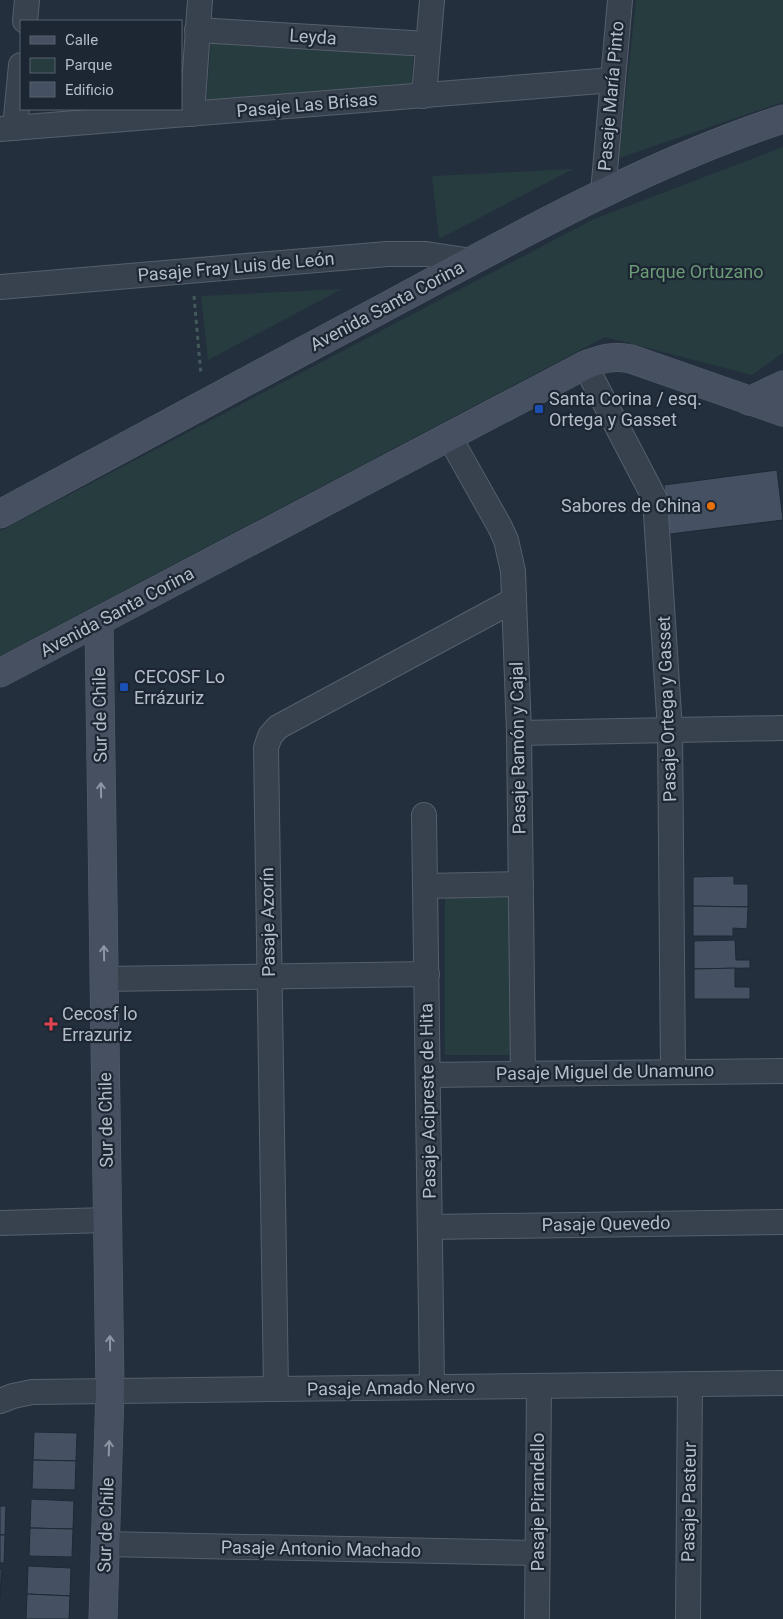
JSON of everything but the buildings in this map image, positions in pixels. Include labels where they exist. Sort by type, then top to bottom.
[{"type":"main road","name":"Avenida Santa Corina","points":[[0,514],[472,261],[603,193],[747,131],[783,120]]},
{"type":"main road","name":"Avenida Santa Corina","points":[[0,674],[585,365],[606,357],[620,356],[783,412]]},
{"type":"main road","points":[[749,401],[783,385]]},
{"type":"main road","name":"Sur de Chile","points":[[98,622],[110,1391],[103,1619]]},
{"type":"street","points":[[25,20],[27,0]]},
{"type":"street","points":[[192,114],[200,0]]},
{"type":"street","points":[[424,96],[432,0]]},
{"type":"street","name":"Pasaje María Pinto","points":[[603,193],[620,0]]},
{"type":"street","name":"Leyda","points":[[197,30],[428,44]]},
{"type":"street","points":[[8,129],[20,70]]},
{"type":"street","name":"Pasaje Las Brisas","points":[[8,129],[613,80]]},
{"type":"street","name":"Pasaje Fray Luis de León","points":[[0,287],[387,254],[426,254],[472,261]]},
{"type":"street","name":"Pasaje Ortega y Gasset","points":[[585,365],[655,499],[670,730],[673,1071]]},
{"type":"street","name":"Pasaje Ramón y Cajal","points":[[450,438],[506,540],[513,571],[519,733],[523,1073]]},
{"type":"street","name":"Pasaje Azorín","points":[[276,1390],[266,748],[270,736],[278,727],[514,600]]},
{"type":"street","points":[[519,733],[783,728]]},
{"type":"street","name":"Pasaje Acipreste de Hita","points":[[424,815],[432,1388]]},
{"type":"street","points":[[425,886],[521,884]]},
{"type":"street","points":[[104,979],[427,974]]},
{"type":"street","name":"Pasaje Miguel de Unamuno","points":[[428,1075],[783,1071]]},
{"type":"street","points":[[0,1223],[108,1220]]},
{"type":"street","name":"Pasaje Quevedo","points":[[430,1227],[783,1222]]},
{"type":"street","name":"Pasaje Amado Nervo","points":[[0,1401],[32,1392],[783,1383]]},
{"type":"street","name":"Pasaje Pasteur","points":[[688,1619],[690,1384]]},
{"type":"street","name":"Pasaje Pirandello","points":[[537,1619],[539,1386]]},
{"type":"street","name":"Pasaje Antonio Machado","points":[[105,1544],[537,1553]]},
{"type":"path","points":[[191,271],[204,404]]},
{"type":"green space","points":[[636,0],[783,0],[783,102],[619,158]]},
{"type":"green space","points":[[211,41],[413,55],[412,85],[206,103]]},
{"type":"green space","name":"Parque Ortuzano","points":[[783,147],[783,353],[752,375],[605,337],[0,656],[0,531],[594,219]]},
{"type":"green space","points":[[573,169],[439,239],[432,176]]},
{"type":"green space","points":[[342,289],[208,360],[201,296]]},
{"type":"green space","points":[[445,889],[512,889],[512,1055],[445,1055]]},
{"type":"place","name":"Santa Corina / esq. Ortega y Gasset","points":[[539,409]]},
{"type":"place","name":"Sabores de China","points":[[711,506]]},
{"type":"place","name":"CECOSF Lo Errázuriz","points":[[124,687]]},
{"type":"place","name":"Cecosf lo Errazuriz","points":[[51,1024]]}]
